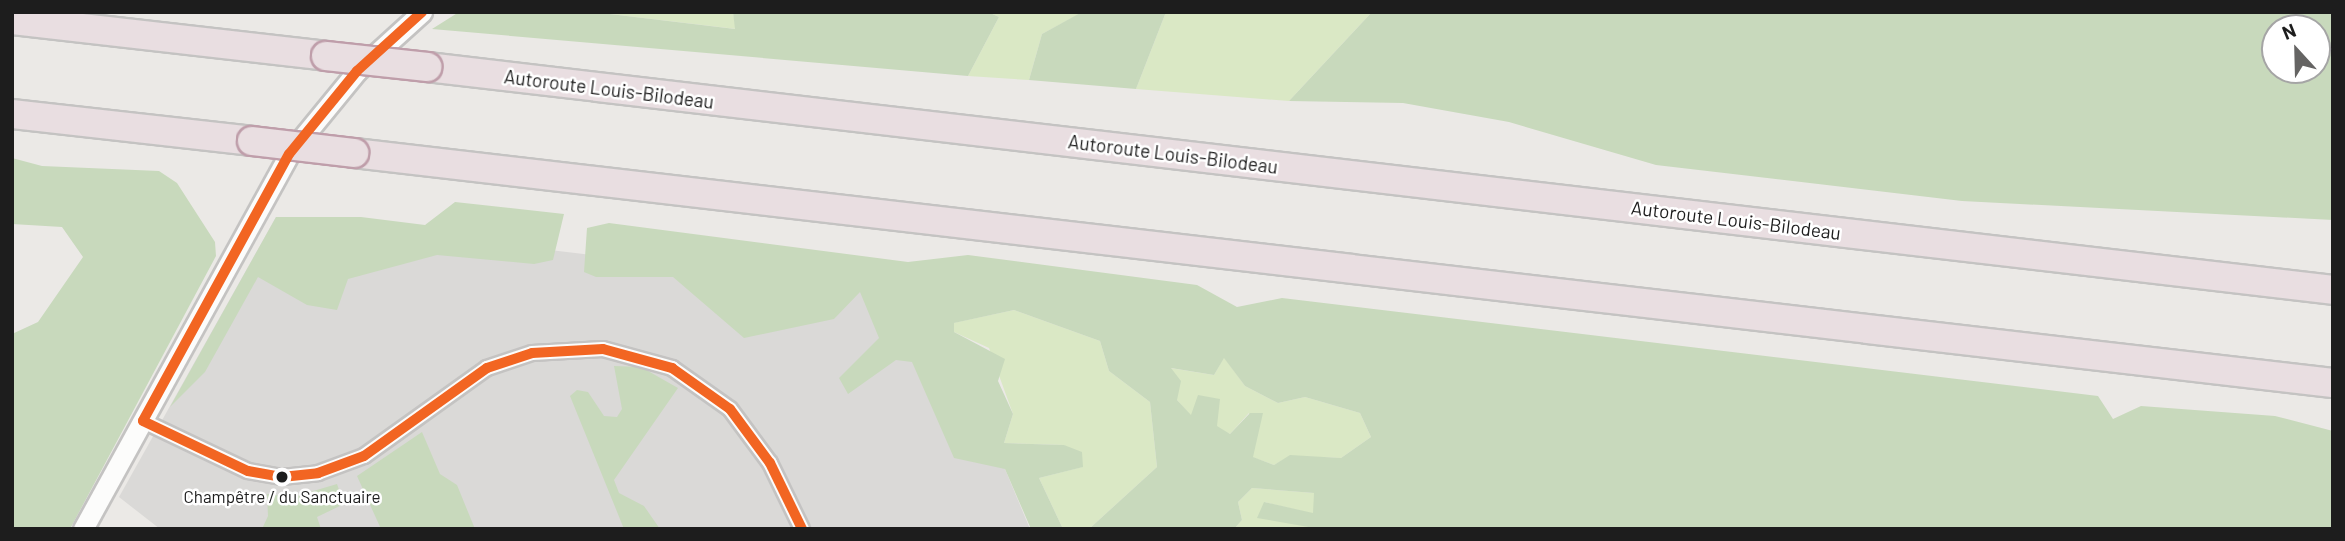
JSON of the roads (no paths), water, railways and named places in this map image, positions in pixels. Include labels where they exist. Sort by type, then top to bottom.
[{"type":"highway","name":"Autoroute Louis-Bilodeau","points":[[12,20],[2333,290]]},
{"type":"highway","points":[[12,114],[2333,383]]},
{"type":"street","points":[[83,529],[295,145],[357,71],[422,12]]},
{"type":"street","points":[[143,421],[248,471],[282,477],[318,473],[364,456],[488,369],[544,351],[603,349],[672,368],[730,409],[770,463],[802,529]]},
{"type":"place","name":"Champêtre / du Sanctuaire","points":[[282,477]]}]
